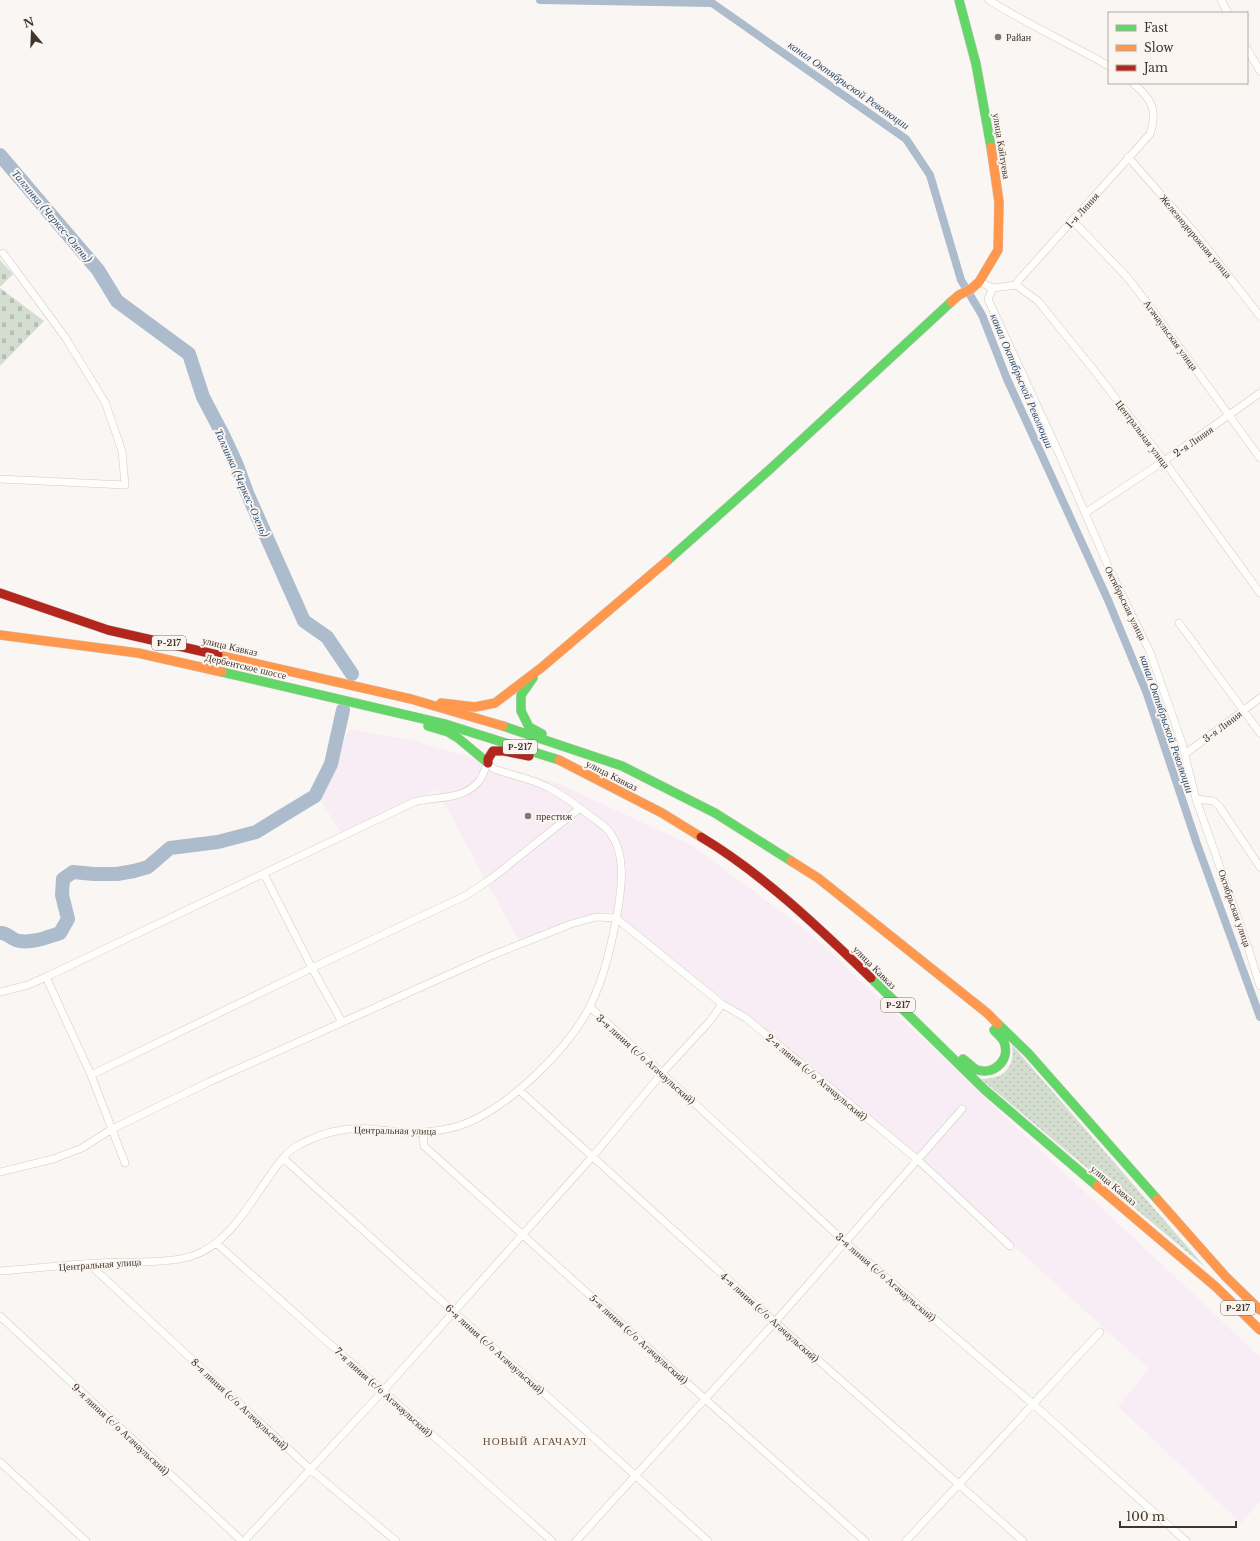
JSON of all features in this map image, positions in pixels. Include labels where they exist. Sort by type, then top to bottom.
[{"type":"main road","name":"улица Кайтуева","points":[[541,668],[690,541],[959,295],[971,289],[980,282],[998,250],[999,202],[985,109],[976,64],[959,0]]},
{"type":"main road","name":"улица Кавказ","points":[[0,593],[108,630],[411,699]]},
{"type":"main road","name":"Дербентское шоссе","points":[[0,635],[138,653],[418,716],[484,735]]},
{"type":"main road","points":[[411,699],[475,707],[495,703],[541,668]]},
{"type":"main road","points":[[541,668],[522,695],[521,711],[530,727],[562,746]]},
{"type":"main road","points":[[411,699],[524,732],[622,766],[715,813],[818,878],[932,967],[1003,1040],[1006,1048],[1005,1058],[1001,1065],[993,1070],[985,1072],[975,1069],[892,1000]]},
{"type":"main road","points":[[383,708],[448,732],[458,738],[488,763],[488,759],[493,752],[504,751],[556,759]]},
{"type":"main road","name":"улица Кавказ","points":[[484,735],[556,759],[662,813],[710,842],[769,885],[842,950],[985,1090],[1216,1287],[1260,1330]]},
{"type":"main road","name":"Р-217","points":[[932,967],[987,1013],[1028,1053],[1226,1277],[1260,1310]]},
{"type":"street","points":[[989,0],[1015,17],[1078,48],[1108,65]]},
{"type":"street","points":[[1221,0],[1227,12]]},
{"type":"street","points":[[1248,51],[1260,71]]},
{"type":"street","name":"1-я Линия","points":[[1016,286],[1018,281],[1150,134],[1153,125],[1152,104],[1147,96],[1134,84]]},
{"type":"street","name":"Железнодорожная улица","points":[[1128,157],[1195,233],[1260,316]]},
{"type":"street","name":"Агачаульская улица","points":[[1072,220],[1127,276],[1260,458]]},
{"type":"street","points":[[0,479],[125,485],[122,451],[105,402],[65,337],[3,253]]},
{"type":"street","points":[[980,282],[993,288],[1016,286]]},
{"type":"street","name":"Центральная улица","points":[[1016,286],[1038,301],[1116,398],[1260,593]]},
{"type":"street","name":"Октябрьская улица","points":[[993,288],[988,299],[1058,451],[1109,568],[1150,652],[1185,754],[1196,799],[1247,944],[1260,986]]},
{"type":"street","name":"2-я Линия","points":[[1085,513],[1164,461],[1260,393]]},
{"type":"street","points":[[1178,623],[1260,733]]},
{"type":"street","name":"3-я Линия","points":[[1185,754],[1260,698]]},
{"type":"street","points":[[0,992],[28,985],[46,977],[414,802],[426,799],[450,798],[459,794],[471,788],[480,780],[488,763]]},
{"type":"street","name":"Центральная улица","points":[[0,1272],[88,1263],[166,1260],[192,1256],[216,1243],[232,1228],[282,1158],[296,1146],[320,1135],[344,1129],[423,1132],[442,1131],[467,1123],[494,1109],[519,1090],[569,1039],[590,1007],[603,974],[616,918],[620,893],[622,866],[618,847],[608,830],[580,808],[547,786],[494,769],[488,763]]},
{"type":"street","points":[[1196,799],[1213,801],[1219,806],[1260,867]]},
{"type":"street","points":[[91,1075],[467,895],[492,878],[580,808]]},
{"type":"street","points":[[264,874],[312,968],[342,1022]]},
{"type":"street","points":[[0,1172],[53,1159],[82,1148],[112,1129],[209,1082],[488,957],[571,924],[596,917],[616,918]]},
{"type":"street","name":"2-я линия (с/о Агачаульский)","points":[[616,918],[722,1004],[746,1018],[918,1160],[1010,1246]]},
{"type":"street","points":[[46,977],[91,1075],[126,1163]]},
{"type":"street","points":[[243,1541],[383,1391],[454,1312],[593,1156],[662,1073],[710,1021],[722,1004]]},
{"type":"street","name":"3-я линия (с/о Агачаульский)","points":[[590,1007],[845,1242],[1032,1404],[1186,1541]]},
{"type":"street","name":"4-я линия (с/о Агачаульский)","points":[[519,1090],[775,1322],[1023,1541]]},
{"type":"street","points":[[576,1541],[775,1322],[962,1109]]},
{"type":"street","name":"5-я линия (с/о Агачаульский)","points":[[423,1132],[424,1146],[865,1541]]},
{"type":"street","name":"6-я линия (с/о Агачаульский)","points":[[282,1158],[708,1541]]},
{"type":"street","name":"7-я линия (с/о Агачаульский)","points":[[216,1243],[552,1541]]},
{"type":"street","name":"8-я линия (с/о Агачаульский)","points":[[88,1263],[310,1469],[396,1541]]},
{"type":"street","name":"9-я линия (с/о Агачаульский)","points":[[0,1316],[243,1541]]},
{"type":"street","points":[[906,1541],[1100,1332]]},
{"type":"street","points":[[0,1462],[86,1541]]},
{"type":"shaded area","points":[[349,729],[415,741],[559,784],[693,846],[811,934],[1260,1357],[1260,1501],[1241,1523],[1118,1406],[1149,1369],[880,1124],[610,911],[563,924],[519,941],[437,790],[341,833],[315,791],[332,770]]},
{"type":"green space","points":[[0,260],[13,274],[0,287]]},
{"type":"green space","points":[[0,288],[44,321],[0,366]]},
{"type":"green space","points":[[1012,1045],[1205,1267],[981,1079],[996,1077],[1006,1071],[1012,1060]]},
{"type":"waterway","name":"канал Октябрьской Революции","points":[[540,0],[712,3],[906,139],[930,175],[961,280],[982,315],[1007,379],[1108,600],[1147,694],[1197,844],[1260,1017]]},
{"type":"waterway","name":"Талгинка (Черкес-Озень)","points":[[0,155],[98,270],[117,301],[189,354],[203,397],[236,463],[247,493],[304,621],[327,637],[352,674]]},
{"type":"waterway","name":"Талгинка (Черкес-Озень)","points":[[0,933],[3,933],[17,941],[30,941],[60,933],[68,919],[62,895],[63,879],[73,872],[117,874],[148,867],[170,848],[218,842],[256,832],[315,796],[331,764],[343,710]]},
{"type":"traffic: fast","points":[[959,0],[976,64],[991,147]]},
{"type":"traffic: fast","points":[[667,561],[768,471],[951,302]]},
{"type":"traffic: fast","points":[[222,672],[445,724],[559,760]]},
{"type":"traffic: fast","points":[[533,678],[521,695],[521,711],[529,727],[542,734]]},
{"type":"traffic: fast","points":[[428,726],[448,732],[458,738],[488,763]]},
{"type":"traffic: fast","points":[[503,726],[622,766],[715,813],[791,861]]},
{"type":"traffic: fast","points":[[871,978],[985,1090],[1097,1186]]},
{"type":"traffic: fast","points":[[998,1024],[1028,1053],[1157,1199]]},
{"type":"traffic: fast","points":[[963,1059],[975,1069],[982,1071],[994,1069],[999,1065],[1003,1061],[1006,1049],[1003,1040],[994,1030]]},
{"type":"traffic: slow","points":[[951,302],[979,282],[998,250],[999,202],[991,147]]},
{"type":"traffic: slow","points":[[441,703],[475,707],[495,703],[541,668],[667,561]]},
{"type":"traffic: slow","points":[[0,635],[138,653],[222,672]]},
{"type":"traffic: slow","points":[[218,655],[411,699],[503,726]]},
{"type":"traffic: slow","points":[[559,760],[662,813],[701,837]]},
{"type":"traffic: slow","points":[[791,861],[818,878],[987,1013],[998,1024]]},
{"type":"traffic: slow","points":[[1097,1186],[1216,1287],[1260,1330]]},
{"type":"traffic: slow","points":[[1157,1199],[1226,1277],[1260,1310]]},
{"type":"traffic: jam","points":[[0,593],[108,630],[218,655]]},
{"type":"traffic: jam","points":[[488,763],[488,759],[493,751],[504,751],[529,756]]},
{"type":"traffic: jam","points":[[701,837],[746,868],[790,903],[871,978]]},
{"type":"place","name":"Райан","points":[[998,37]]},
{"type":"place","name":"престиж","points":[[528,816]]},
{"type":"district","name":"НОВЫЙ АГАЧАУЛ","points":[[535,1441]]}]
